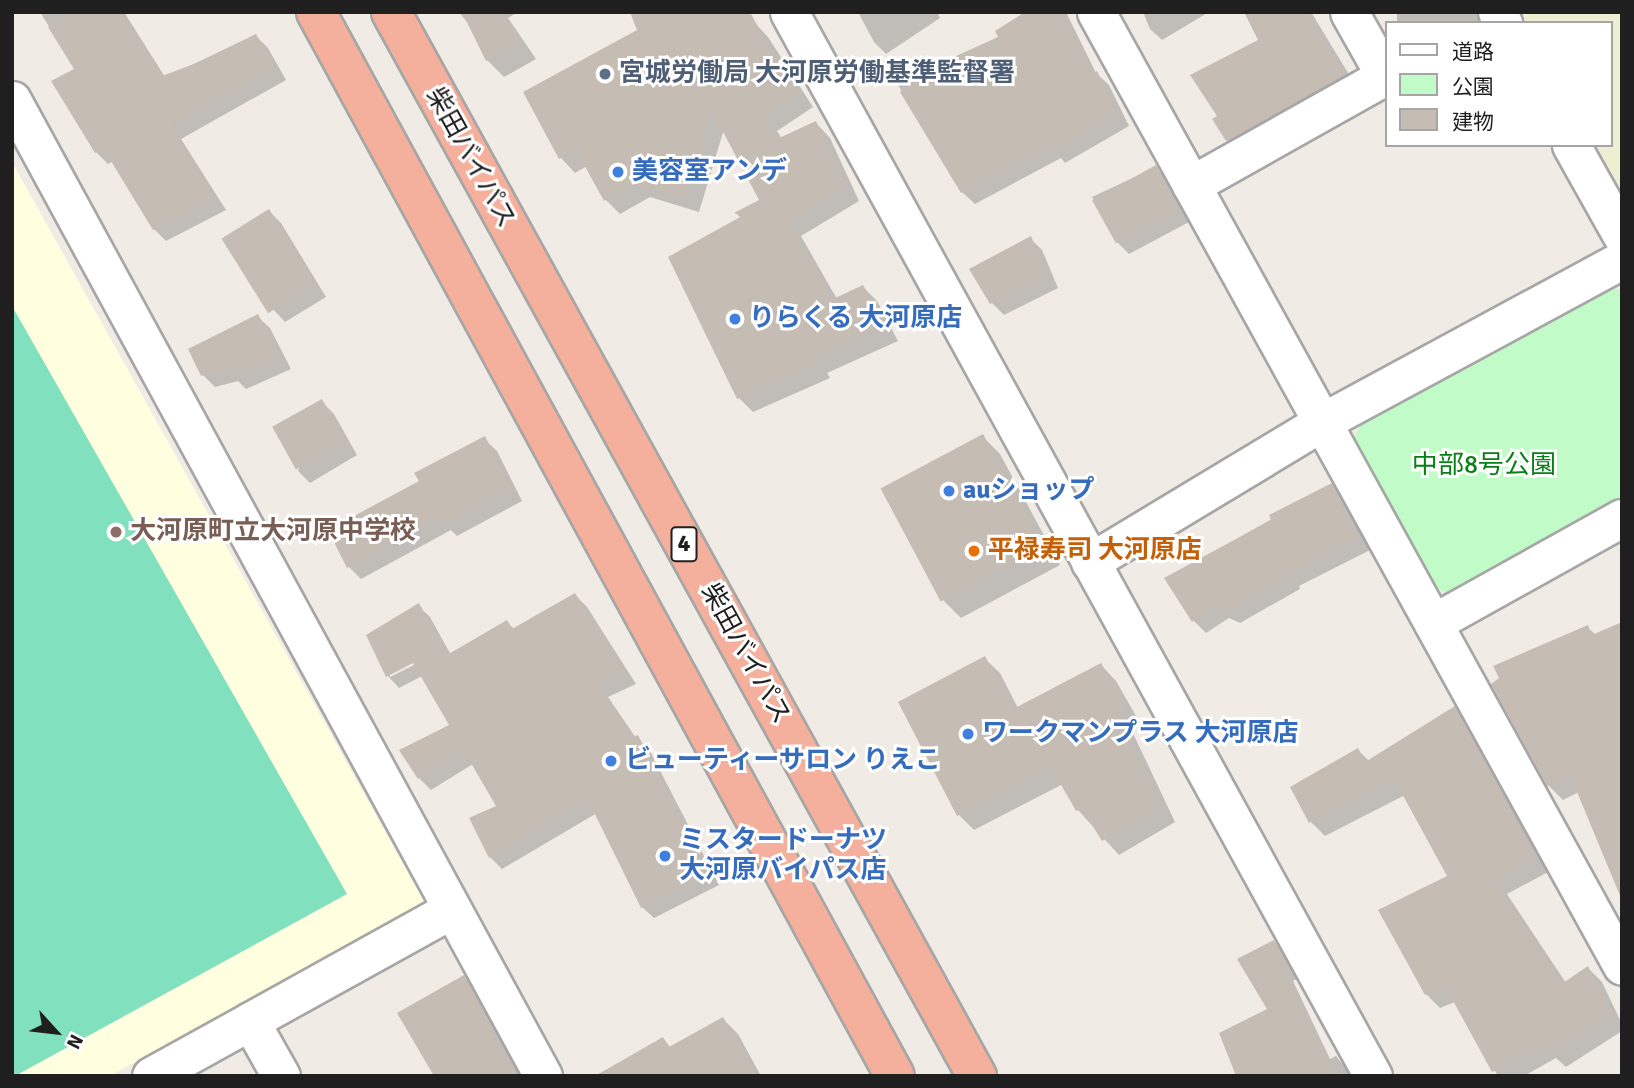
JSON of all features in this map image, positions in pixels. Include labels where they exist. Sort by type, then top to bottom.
[{"type":"highway","points":[[316,12],[895,1076]]},
{"type":"highway","name":"柴田バイパス","points":[[391,12],[977,1076]]},
{"type":"street","points":[[789,12],[1373,1076]]},
{"type":"street","points":[[1096,12],[1622,966]]},
{"type":"street","points":[[1191,185],[1385,76],[1349,12]]},
{"type":"street","points":[[12,100],[543,1076]]},
{"type":"street","points":[[1572,147],[1622,236]]},
{"type":"street","points":[[1090,562],[1322,422],[1622,260]]},
{"type":"street","points":[[1433,623],[1622,519]]},
{"type":"street","points":[[152,1076],[452,910]]},
{"type":"street","points":[[250,1021],[281,1076]]},
{"type":"shaded area","points":[[1523,12],[1622,12],[1622,191],[1597,147],[1613,147],[1613,21],[1528,21]]},
{"type":"shaded area","name":"大河原町立大河原中学校","points":[[12,162],[425,903],[110,1076],[12,1076]]},
{"type":"green space","name":"中部8号公園","points":[[1612,288],[1622,291],[1622,499],[1452,595],[1438,589],[1354,438],[1361,424]]},
{"type":"green space","name":"大河原町立大河原中学校","points":[[12,306],[347,894],[15,1076],[12,1076]]},
{"type":"building","points":[[76,12],[122,12],[162,76],[256,34],[275,67],[171,126],[216,198],[153,230],[103,148],[95,153],[51,81],[74,69],[48,27]]},
{"type":"building","points":[[462,12],[501,12],[520,41],[486,61]]},
{"type":"building","points":[[630,12],[750,12],[775,58],[777,57],[800,92],[764,116],[777,139],[816,121],[845,187],[788,222],[833,299],[863,285],[885,326],[814,358],[817,363],[737,399],[668,257],[742,216],[734,213],[759,200],[711,109],[685,199],[635,183],[604,201],[576,150],[559,159],[523,92],[637,30]]},
{"type":"building","points":[[1025,12],[1061,12],[1092,74],[1097,71],[1117,114],[1052,152],[1049,146],[961,193],[900,92],[954,57],[998,37],[995,31]]},
{"type":"building","points":[[1244,12],[1305,12],[1345,74],[1226,141],[1212,119],[1217,116],[1190,75],[1258,40]]},
{"type":"building","points":[[1156,165],[1180,208],[1116,243],[1092,200]]},
{"type":"building","points":[[269,209],[316,284],[268,313],[222,239]]},
{"type":"building","points":[[1031,236],[1046,276],[990,304],[969,269]]},
{"type":"building","points":[[258,314],[280,357],[232,378],[227,368],[201,376],[188,349]]},
{"type":"building","points":[[322,399],[346,442],[296,469],[272,427]]},
{"type":"building","points":[[983,434],[1043,547],[941,601],[881,488]]},
{"type":"building","points":[[485,436],[511,488],[443,525],[439,517],[347,568],[328,530],[419,481],[414,473]]},
{"type":"building","points":[[1332,483],[1361,536],[1288,574],[1289,576],[1227,612],[1215,606],[1192,622],[1164,578],[1271,520],[1269,515]]},
{"type":"building","points":[[575,593],[625,671],[598,685],[634,737],[638,735],[708,873],[641,908],[588,800],[489,858],[469,818],[496,806],[464,751],[418,779],[399,750],[449,725],[413,663],[386,677],[366,635],[419,603],[447,655],[507,620],[512,629]]},
{"type":"building","points":[[1622,622],[1621,898],[1570,775],[1547,786],[1491,684],[1499,678],[1493,666],[1588,625],[1592,635]]},
{"type":"building","points":[[985,656],[1013,709],[1101,663],[1126,707],[1115,712],[1161,806],[1102,841],[1082,809],[1076,811],[1051,767],[957,816],[898,702]]},
{"type":"building","points":[[1455,706],[1537,856],[1494,880],[1563,983],[1588,966],[1611,1015],[1551,1054],[1544,1043],[1492,1072],[1445,986],[1425,995],[1378,910],[1447,876],[1394,779],[1309,823],[1290,787],[1358,748],[1365,762]]},
{"type":"building","points":[[1274,940],[1289,966],[1283,970],[1334,1076],[1236,1076],[1219,1033],[1267,1009],[1237,959]]},
{"type":"building","points":[[464,975],[518,1076],[434,1076],[397,1013]]},
{"type":"building","points":[[723,1017],[756,1076],[595,1076],[663,1037],[669,1047]]},
{"type":"place","name":"宮城労働局 大河原労働基準監督署","points":[[605,74]]},
{"type":"place","name":"美容室アンデ","points":[[618,172]]},
{"type":"place","name":"りらくる 大河原店","points":[[735,319]]},
{"type":"place","name":"auショップ","points":[[949,491]]},
{"type":"place","name":"大河原町立大河原中学校","points":[[116,532]]},
{"type":"place","name":"平禄寿司 大河原店","points":[[974,551]]},
{"type":"place","name":"ワークマンプラス 大河原店","points":[[968,734]]},
{"type":"place","name":"ビューティーサロン りえこ","points":[[611,761]]},
{"type":"place","name":"ミスタードーナツ 大河原バイパス店","points":[[665,856]]}]
